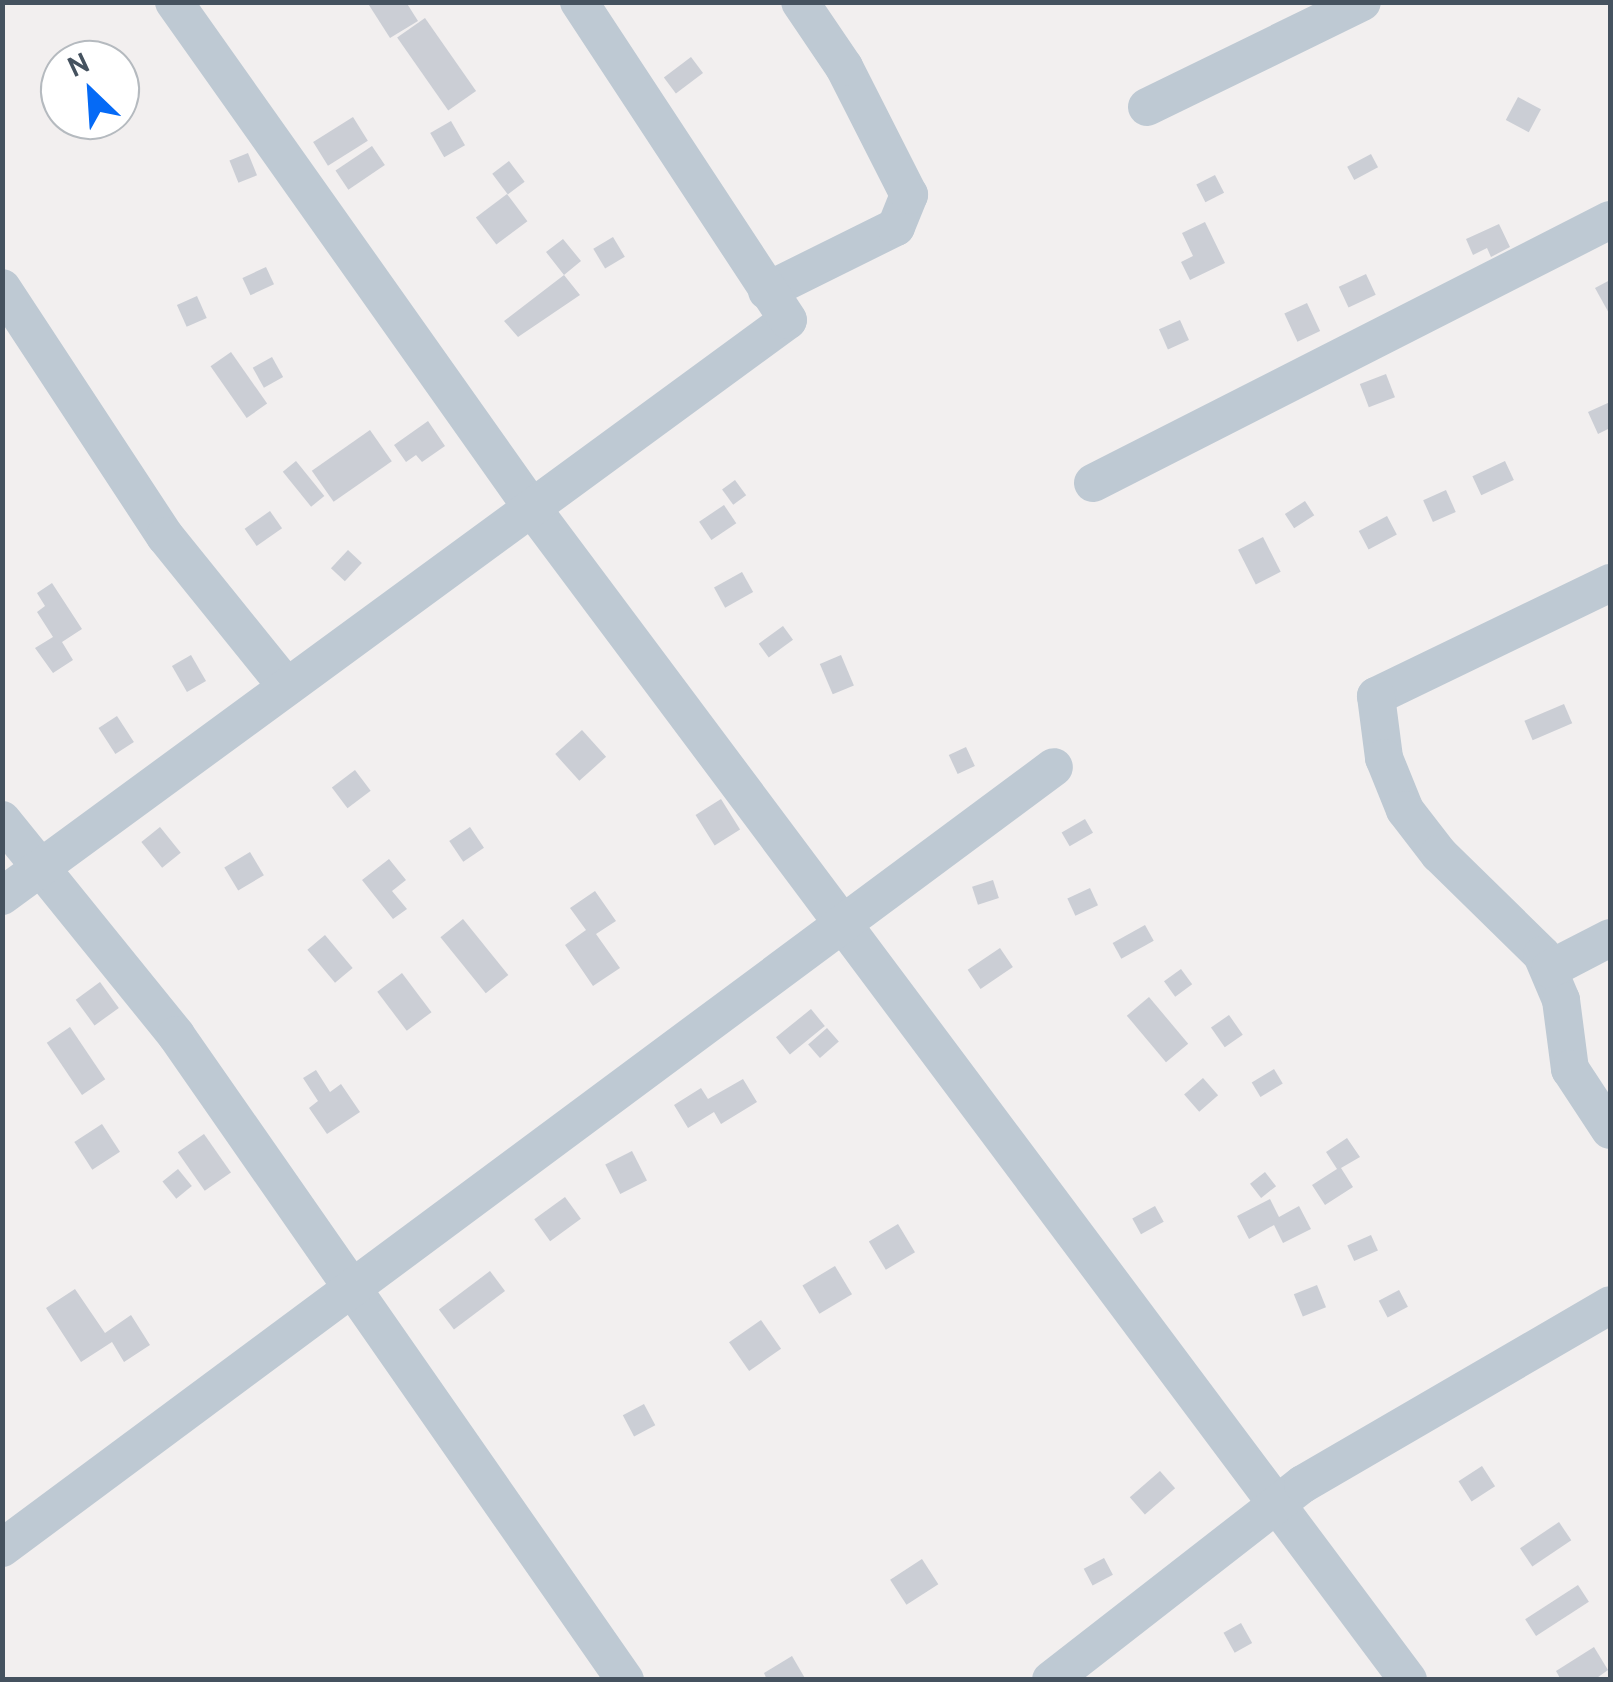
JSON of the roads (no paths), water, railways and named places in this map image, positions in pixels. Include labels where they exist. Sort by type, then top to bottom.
[{"type":"street","points":[[174,2],[532,508],[1408,1680]]},
{"type":"street","points":[[2,896],[788,320],[579,2]]},
{"type":"street","points":[[767,291],[896,227],[909,195],[844,67],[800,2]]},
{"type":"street","points":[[1147,107],[1362,2]]},
{"type":"street","points":[[1093,483],[1610,220]]},
{"type":"street","points":[[2,288],[165,536],[287,687]]},
{"type":"street","points":[[1610,583],[1376,696],[1390,780],[1416,828],[1550,969],[1570,1069],[1610,1130]]},
{"type":"street","points":[[2,1548],[1054,768]]},
{"type":"street","points":[[2,820],[176,1035],[625,1680]]},
{"type":"street","points":[[1550,969],[1610,938]]},
{"type":"street","points":[[1050,1680],[1276,1505],[1610,1304]]}]
